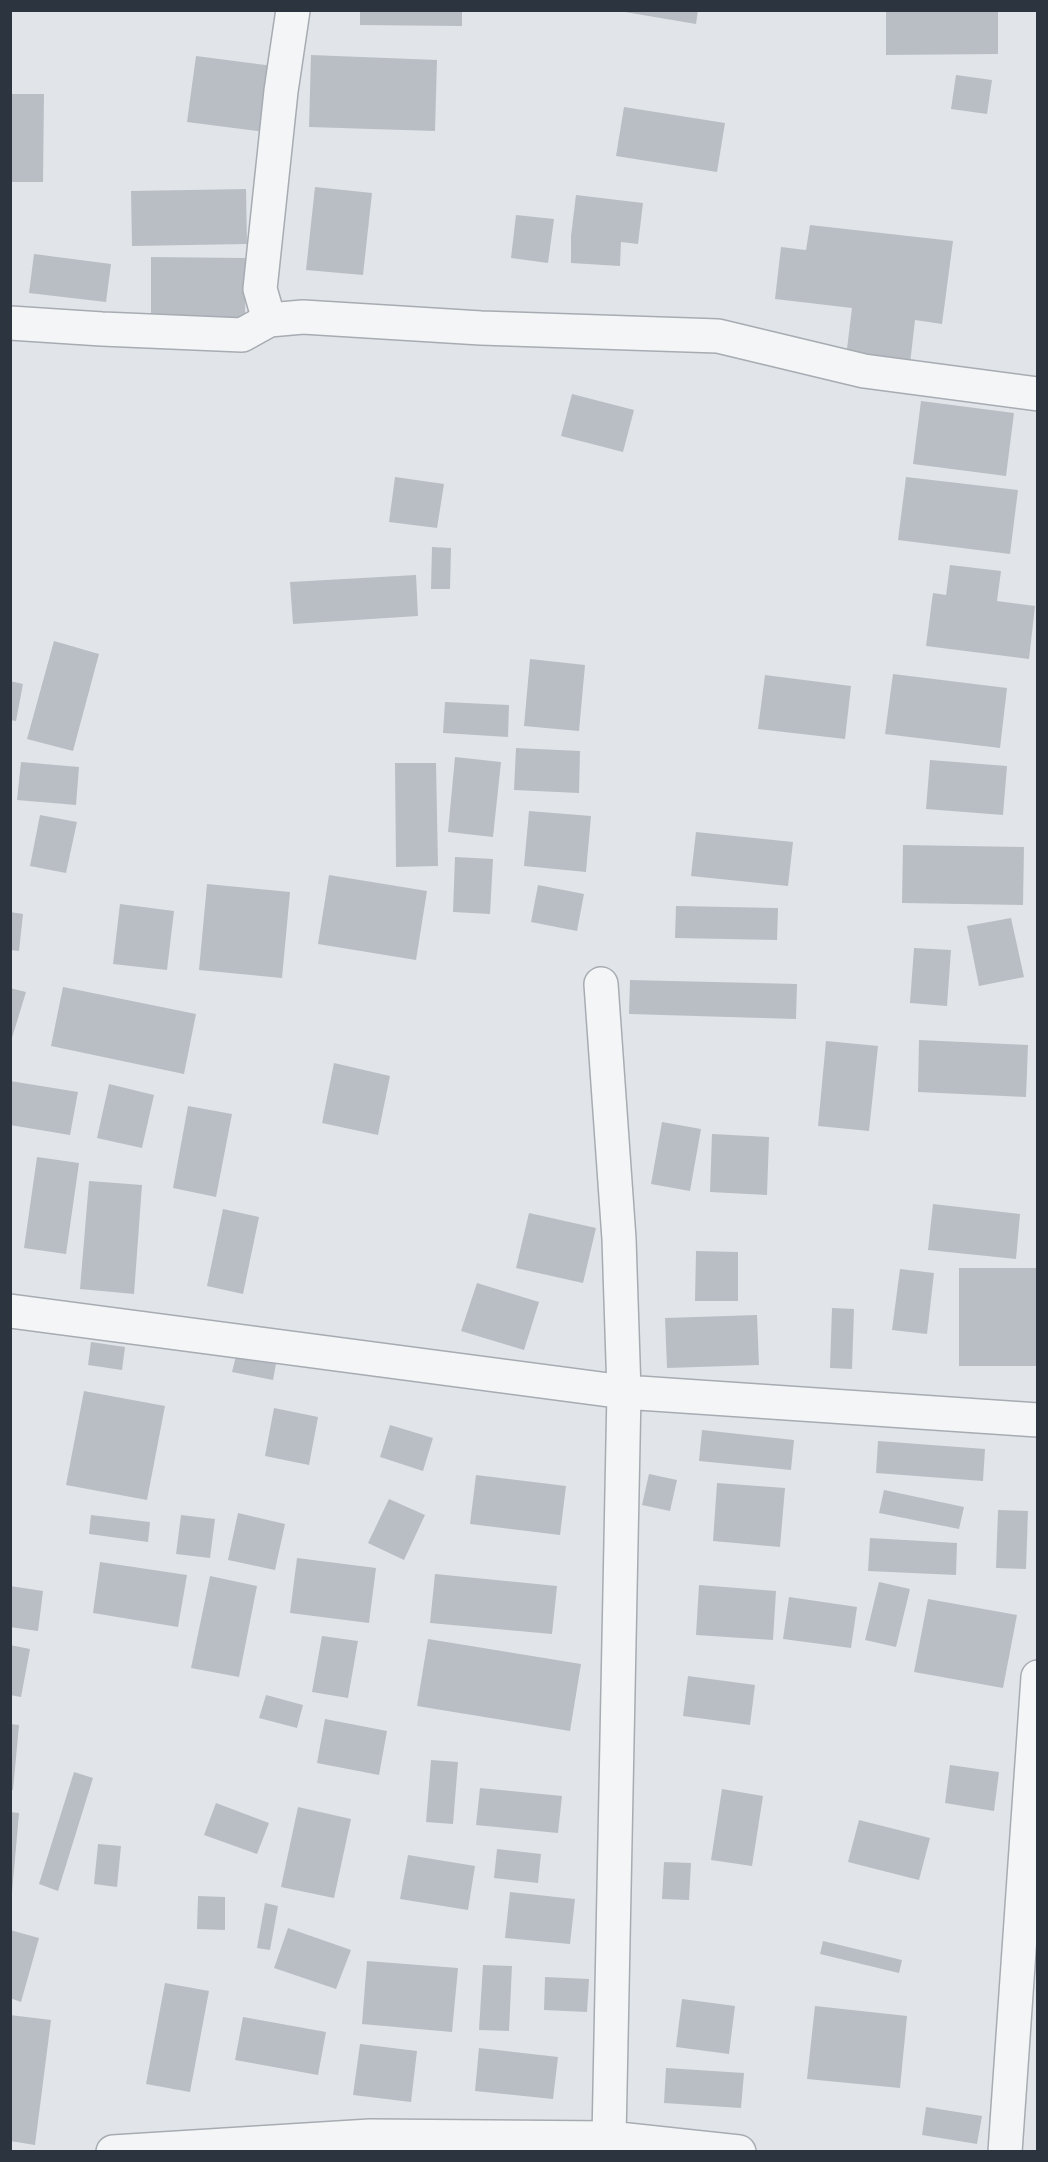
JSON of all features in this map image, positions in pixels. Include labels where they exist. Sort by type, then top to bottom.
[{"type":"street","points":[[269,320],[260,289],[281,91],[293,10]]},
{"type":"street","points":[[10,323],[242,335],[269,320],[303,317],[481,328],[718,336],[864,371],[1038,394]]},
{"type":"street","points":[[601,984],[619,1239],[624,1392],[609,2138]]},
{"type":"street","points":[[10,1311],[624,1392],[1038,1420]]},
{"type":"street","points":[[1005,2151],[1038,1677]]},
{"type":"street","points":[[113,2151],[370,2136],[609,2138],[739,2151]]},
{"type":"building","points":[[360,10],[462,10],[462,26],[360,25]]},
{"type":"building","points":[[613,10],[698,10],[696,24]]},
{"type":"building","points":[[886,10],[998,10],[998,54],[886,55]]},
{"type":"building","points":[[311,55],[437,60],[435,131],[309,127]]},
{"type":"building","points":[[196,56],[273,66],[265,132],[187,122]]},
{"type":"building","points":[[956,75],[992,80],[987,114],[951,109]]},
{"type":"building","points":[[10,94],[44,94],[43,182],[10,182]]},
{"type":"building","points":[[624,107],[725,123],[717,172],[616,156]]},
{"type":"building","points":[[315,187],[372,193],[363,275],[306,270]]},
{"type":"building","points":[[246,189],[247,244],[132,246],[131,191]]},
{"type":"building","points":[[576,195],[643,203],[638,244],[621,242],[620,266],[571,263],[571,236]]},
{"type":"building","points":[[516,215],[554,219],[548,263],[511,258]]},
{"type":"building","points":[[810,225],[953,241],[942,324],[915,320],[910,364],[846,357],[852,308],[775,299],[781,247],[806,250]]},
{"type":"building","points":[[34,254],[111,264],[106,302],[29,293]]},
{"type":"building","points":[[151,257],[246,258],[245,317],[151,317]]},
{"type":"building","points":[[572,394],[634,410],[623,452],[561,436]]},
{"type":"building","points":[[921,401],[1014,413],[1006,476],[913,464]]},
{"type":"building","points":[[395,477],[444,484],[437,528],[389,522]]},
{"type":"building","points":[[906,477],[1018,490],[1010,554],[898,540]]},
{"type":"building","points":[[432,547],[451,548],[450,589],[431,589]]},
{"type":"building","points":[[950,565],[1001,571],[997,601],[1035,606],[1029,659],[926,646],[933,593],[946,595]]},
{"type":"building","points":[[416,575],[418,616],[293,624],[290,582]]},
{"type":"building","points":[[54,641],[99,654],[73,751],[27,739]]},
{"type":"building","points":[[530,659],[585,665],[579,731],[524,726]]},
{"type":"building","points":[[893,674],[1007,688],[1000,748],[885,734]]},
{"type":"building","points":[[765,675],[851,686],[845,739],[758,729]]},
{"type":"building","points":[[10,681],[23,684],[16,721],[10,720]]},
{"type":"building","points":[[445,702],[509,705],[508,737],[443,733]]},
{"type":"building","points":[[516,748],[580,751],[579,793],[514,790]]},
{"type":"building","points":[[455,757],[501,762],[493,837],[448,832]]},
{"type":"building","points":[[930,760],[1007,766],[1003,815],[926,809]]},
{"type":"building","points":[[21,762],[79,767],[76,805],[17,800]]},
{"type":"building","points":[[395,763],[436,763],[438,866],[396,867]]},
{"type":"building","points":[[529,811],[591,816],[586,872],[524,866]]},
{"type":"building","points":[[40,815],[77,822],[66,873],[30,866]]},
{"type":"building","points":[[696,832],[793,842],[788,886],[691,876]]},
{"type":"building","points":[[903,845],[1024,847],[1023,905],[902,903]]},
{"type":"building","points":[[455,857],[493,859],[490,914],[453,912]]},
{"type":"building","points":[[329,875],[427,891],[416,960],[318,944]]},
{"type":"building","points":[[207,884],[290,892],[282,978],[199,970]]},
{"type":"building","points":[[538,885],[584,894],[577,931],[531,922]]},
{"type":"building","points":[[120,904],[174,911],[167,970],[113,964]]},
{"type":"building","points":[[676,906],[778,908],[777,940],[675,938]]},
{"type":"building","points":[[10,912],[23,914],[19,951],[10,950]]},
{"type":"building","points":[[1011,918],[1024,977],[979,986],[967,926]]},
{"type":"building","points":[[914,948],[951,950],[947,1006],[910,1003]]},
{"type":"building","points":[[630,980],[797,984],[796,1019],[629,1014]]},
{"type":"building","points":[[63,987],[196,1014],[184,1074],[51,1046]]},
{"type":"building","points":[[10,988],[26,992],[11,1041],[10,1041]]},
{"type":"building","points":[[919,1040],[1028,1045],[1026,1097],[918,1092]]},
{"type":"building","points":[[826,1041],[878,1046],[869,1131],[818,1126]]},
{"type":"building","points":[[334,1063],[390,1076],[378,1135],[322,1123]]},
{"type":"building","points":[[10,1081],[78,1092],[70,1135],[10,1125]]},
{"type":"building","points":[[109,1084],[154,1095],[142,1148],[97,1138]]},
{"type":"building","points":[[188,1106],[232,1114],[216,1197],[173,1188]]},
{"type":"building","points":[[662,1122],[701,1129],[690,1191],[651,1184]]},
{"type":"building","points":[[712,1134],[769,1137],[767,1195],[710,1192]]},
{"type":"building","points":[[37,1157],[79,1163],[66,1254],[24,1248]]},
{"type":"building","points":[[89,1181],[142,1185],[134,1294],[80,1289]]},
{"type":"building","points":[[933,1204],[1020,1214],[1016,1259],[928,1250]]},
{"type":"building","points":[[223,1209],[259,1217],[243,1294],[207,1286]]},
{"type":"building","points":[[529,1213],[596,1228],[583,1283],[516,1268]]},
{"type":"building","points":[[696,1251],[738,1252],[738,1301],[695,1301]]},
{"type":"building","points":[[959,1268],[1038,1268],[1038,1366],[959,1366]]},
{"type":"building","points":[[900,1269],[934,1273],[927,1334],[892,1330]]},
{"type":"building","points":[[477,1283],[539,1302],[524,1350],[461,1331]]},
{"type":"building","points":[[832,1308],[854,1309],[852,1369],[830,1368]]},
{"type":"building","points":[[757,1315],[759,1365],[667,1368],[665,1318]]},
{"type":"building","points":[[91,1342],[125,1347],[122,1370],[88,1365]]},
{"type":"building","points":[[236,1356],[276,1364],[273,1380],[232,1372]]},
{"type":"building","points":[[84,1391],[165,1406],[147,1500],[66,1485]]},
{"type":"building","points":[[274,1408],[318,1417],[309,1465],[265,1456]]},
{"type":"building","points":[[390,1425],[433,1438],[423,1471],[380,1457]]},
{"type":"building","points":[[702,1430],[794,1440],[791,1470],[699,1461]]},
{"type":"building","points":[[878,1441],[985,1449],[983,1481],[876,1473]]},
{"type":"building","points":[[649,1474],[677,1480],[670,1511],[642,1505]]},
{"type":"building","points":[[476,1475],[566,1486],[560,1535],[470,1524]]},
{"type":"building","points":[[717,1483],[785,1488],[780,1547],[713,1541]]},
{"type":"building","points":[[884,1490],[964,1507],[959,1529],[879,1513]]},
{"type":"building","points":[[389,1499],[425,1515],[404,1560],[368,1543]]},
{"type":"building","points":[[998,1510],[1028,1511],[1026,1569],[996,1568]]},
{"type":"building","points":[[238,1513],[285,1524],[275,1570],[228,1560]]},
{"type":"building","points":[[91,1515],[150,1522],[148,1542],[89,1534]]},
{"type":"building","points":[[181,1515],[215,1519],[210,1558],[176,1554]]},
{"type":"building","points":[[870,1538],[957,1543],[956,1575],[868,1571]]},
{"type":"building","points":[[297,1558],[376,1568],[369,1623],[290,1613]]},
{"type":"building","points":[[100,1562],[187,1575],[178,1627],[93,1613]]},
{"type":"building","points":[[435,1574],[557,1586],[552,1634],[430,1623]]},
{"type":"building","points":[[210,1576],[257,1586],[239,1677],[191,1668]]},
{"type":"building","points":[[879,1582],[910,1589],[896,1647],[865,1640]]},
{"type":"building","points":[[699,1585],[776,1591],[773,1640],[696,1635]]},
{"type":"building","points":[[10,1586],[43,1591],[38,1631],[10,1627]]},
{"type":"building","points":[[789,1597],[857,1607],[851,1648],[783,1639]]},
{"type":"building","points":[[928,1599],[1017,1615],[1003,1688],[914,1672]]},
{"type":"building","points":[[322,1636],[358,1641],[348,1698],[312,1692]]},
{"type":"building","points":[[428,1639],[581,1664],[570,1731],[417,1706]]},
{"type":"building","points":[[10,1645],[30,1649],[21,1697],[10,1695]]},
{"type":"building","points":[[688,1676],[755,1685],[750,1725],[683,1716]]},
{"type":"building","points":[[266,1695],[303,1705],[297,1728],[259,1718]]},
{"type":"building","points":[[325,1719],[387,1731],[379,1775],[317,1763]]},
{"type":"building","points":[[10,1724],[19,1725],[13,1790],[10,1790]]},
{"type":"building","points":[[431,1760],[458,1762],[453,1824],[426,1822]]},
{"type":"building","points":[[950,1765],[999,1772],[994,1811],[945,1803]]},
{"type":"building","points":[[74,1772],[93,1778],[58,1891],[39,1884]]},
{"type":"building","points":[[480,1788],[562,1796],[558,1833],[476,1825]]},
{"type":"building","points":[[722,1789],[763,1796],[752,1866],[711,1860]]},
{"type":"building","points":[[216,1803],[269,1823],[257,1854],[204,1835]]},
{"type":"building","points":[[298,1807],[351,1819],[334,1898],[281,1887]]},
{"type":"building","points":[[10,1812],[19,1813],[12,1893],[10,1893]]},
{"type":"building","points":[[859,1820],[930,1838],[919,1880],[848,1862]]},
{"type":"building","points":[[98,1844],[121,1846],[117,1887],[94,1884]]},
{"type":"building","points":[[497,1849],[541,1854],[538,1883],[494,1878]]},
{"type":"building","points":[[408,1855],[475,1866],[468,1910],[400,1899]]},
{"type":"building","points":[[664,1862],[691,1863],[689,1900],[662,1899]]},
{"type":"building","points":[[510,1892],[575,1899],[570,1944],[505,1938]]},
{"type":"building","points":[[198,1896],[225,1897],[225,1930],[197,1929]]},
{"type":"building","points":[[265,1903],[278,1906],[270,1950],[257,1948]]},
{"type":"building","points":[[288,1928],[351,1950],[336,1989],[274,1968]]},
{"type":"building","points":[[10,1930],[39,1938],[21,2002],[10,1998]]},
{"type":"building","points":[[823,1941],[902,1960],[899,1973],[820,1954]]},
{"type":"building","points":[[367,1961],[458,1968],[452,2032],[362,2024]]},
{"type":"building","points":[[483,1965],[512,1966],[509,2031],[479,2030]]},
{"type":"building","points":[[545,1977],[589,1979],[587,2012],[544,2010]]},
{"type":"building","points":[[165,1983],[209,1991],[190,2092],[146,2084]]},
{"type":"building","points":[[682,1999],[735,2006],[729,2054],[676,2047]]},
{"type":"building","points":[[815,2006],[907,2016],[900,2088],[807,2079]]},
{"type":"building","points":[[10,2015],[51,2020],[35,2145],[10,2141]]},
{"type":"building","points":[[243,2017],[326,2032],[318,2075],[235,2060]]},
{"type":"building","points":[[360,2044],[417,2051],[411,2102],[353,2095]]},
{"type":"building","points":[[479,2048],[558,2057],[553,2099],[475,2091]]},
{"type":"building","points":[[666,2068],[744,2073],[741,2108],[664,2103]]},
{"type":"building","points":[[926,2107],[982,2116],[977,2144],[922,2135]]}]
